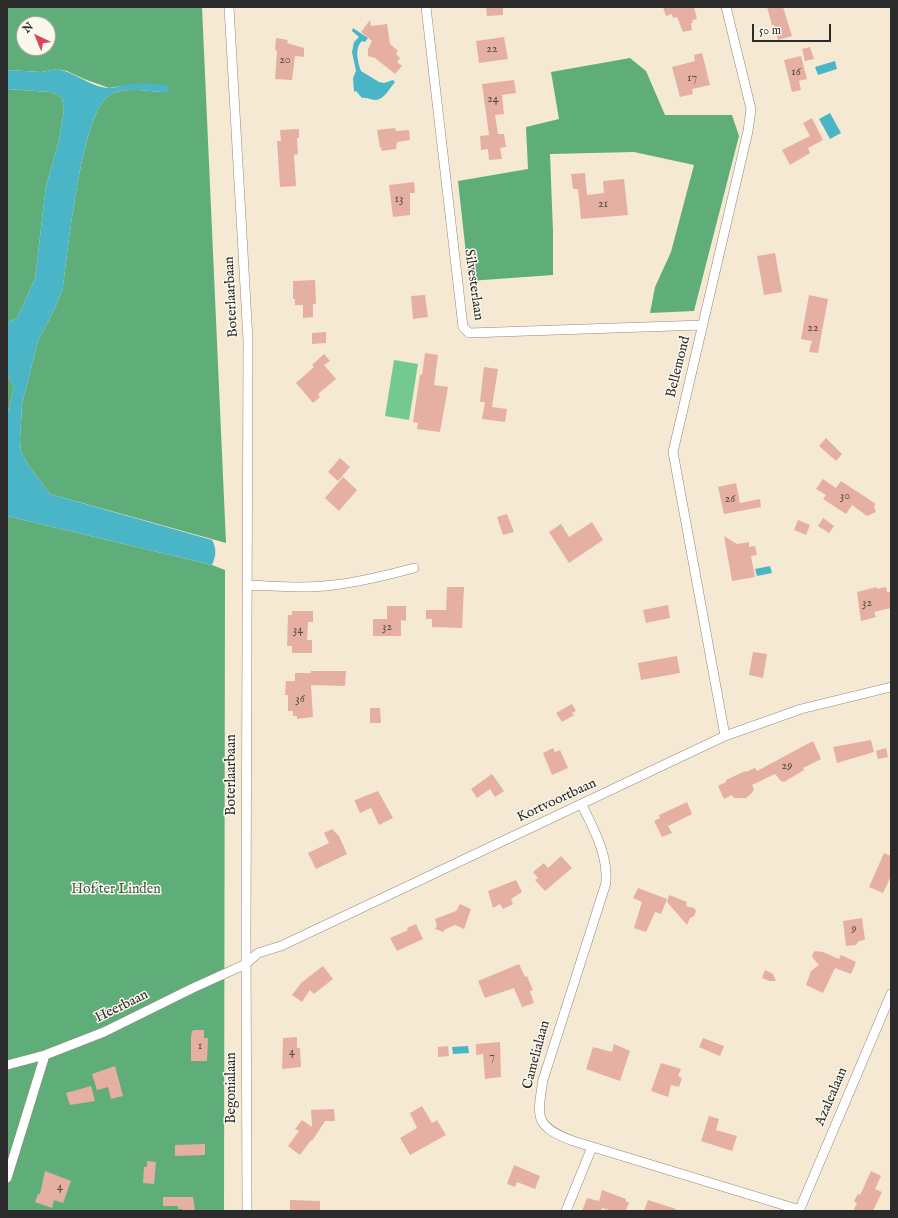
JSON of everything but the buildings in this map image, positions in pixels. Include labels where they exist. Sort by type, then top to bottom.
[{"type":"street","name":"Boterlaarbaan","points":[[229,7],[248,340],[246,964]]},
{"type":"street","name":"Silvesterlaan","points":[[426,7],[463,327],[469,333],[703,325]]},
{"type":"street","name":"Bellemond","points":[[725,736],[673,452],[752,109],[726,7]]},
{"type":"street","points":[[247,586],[307,587],[334,585],[375,578],[414,568]]},
{"type":"street","name":"Kortvoortbaan","points":[[246,964],[258,953],[281,946],[582,805],[725,736],[801,709],[891,687]]},
{"type":"street","name":"Camelialaan","points":[[582,805],[603,849],[607,870],[606,883],[545,1072],[538,1110],[549,1131],[592,1147],[800,1211]]},
{"type":"street","name":"Heerbaan","points":[[7,1065],[44,1055],[104,1032],[246,964]]},
{"type":"street","name":"Begonialaan","points":[[246,964],[247,1211]]},
{"type":"street","name":"Azalealaan","points":[[800,1211],[891,994]]},
{"type":"street","points":[[7,1178],[44,1055]]},
{"type":"street","points":[[566,1211],[592,1147]]},
{"type":"green space","points":[[7,7],[202,7],[226,543],[50,494],[29,466],[21,452],[20,440],[22,404],[38,341],[55,308],[63,288],[77,186],[90,130],[98,110],[107,97],[120,91],[136,90],[167,92],[127,85],[109,88],[67,71],[57,69],[41,72],[7,70]]},
{"type":"green space","points":[[630,58],[646,71],[665,115],[732,115],[739,136],[694,311],[650,313],[655,287],[671,252],[694,165],[634,152],[550,154],[553,275],[469,281],[458,181],[528,169],[526,127],[559,119],[551,72]]},
{"type":"green space","points":[[7,89],[50,92],[57,94],[62,98],[64,109],[59,140],[46,186],[35,279],[17,318],[7,323]]},
{"type":"green space","points":[[394,360],[418,364],[409,420],[385,416]]},
{"type":"green space","points":[[7,374],[14,388],[7,415]]},
{"type":"green space","name":"Hof ter Linden","points":[[7,516],[212,565],[225,570],[224,1211],[7,1211]]},
{"type":"water","points":[[353,28],[368,38],[365,42],[362,41],[357,52],[361,71],[379,82],[384,83],[393,80],[395,82],[381,98],[373,100],[362,98],[356,91],[354,92],[353,78],[356,71],[352,52],[354,42],[359,37],[352,31]]},
{"type":"water","points":[[835,61],[837,69],[818,75],[815,67]]},
{"type":"water","points":[[57,69],[102,87],[111,88],[129,84],[151,84],[167,86],[169,90],[167,92],[136,90],[120,91],[107,97],[98,110],[90,130],[77,186],[63,288],[55,308],[38,341],[22,404],[20,440],[21,452],[29,466],[50,494],[212,540],[215,546],[215,552],[212,565],[7,516],[7,415],[14,388],[7,374],[7,323],[17,318],[35,279],[46,186],[59,140],[64,109],[62,98],[57,94],[50,92],[7,89],[7,70],[41,72]]},
{"type":"water","points":[[830,113],[841,133],[830,139],[819,119]]},
{"type":"water","points":[[770,566],[772,573],[757,576],[755,569]]},
{"type":"water","points":[[468,1046],[469,1053],[453,1054],[452,1047]]}]
